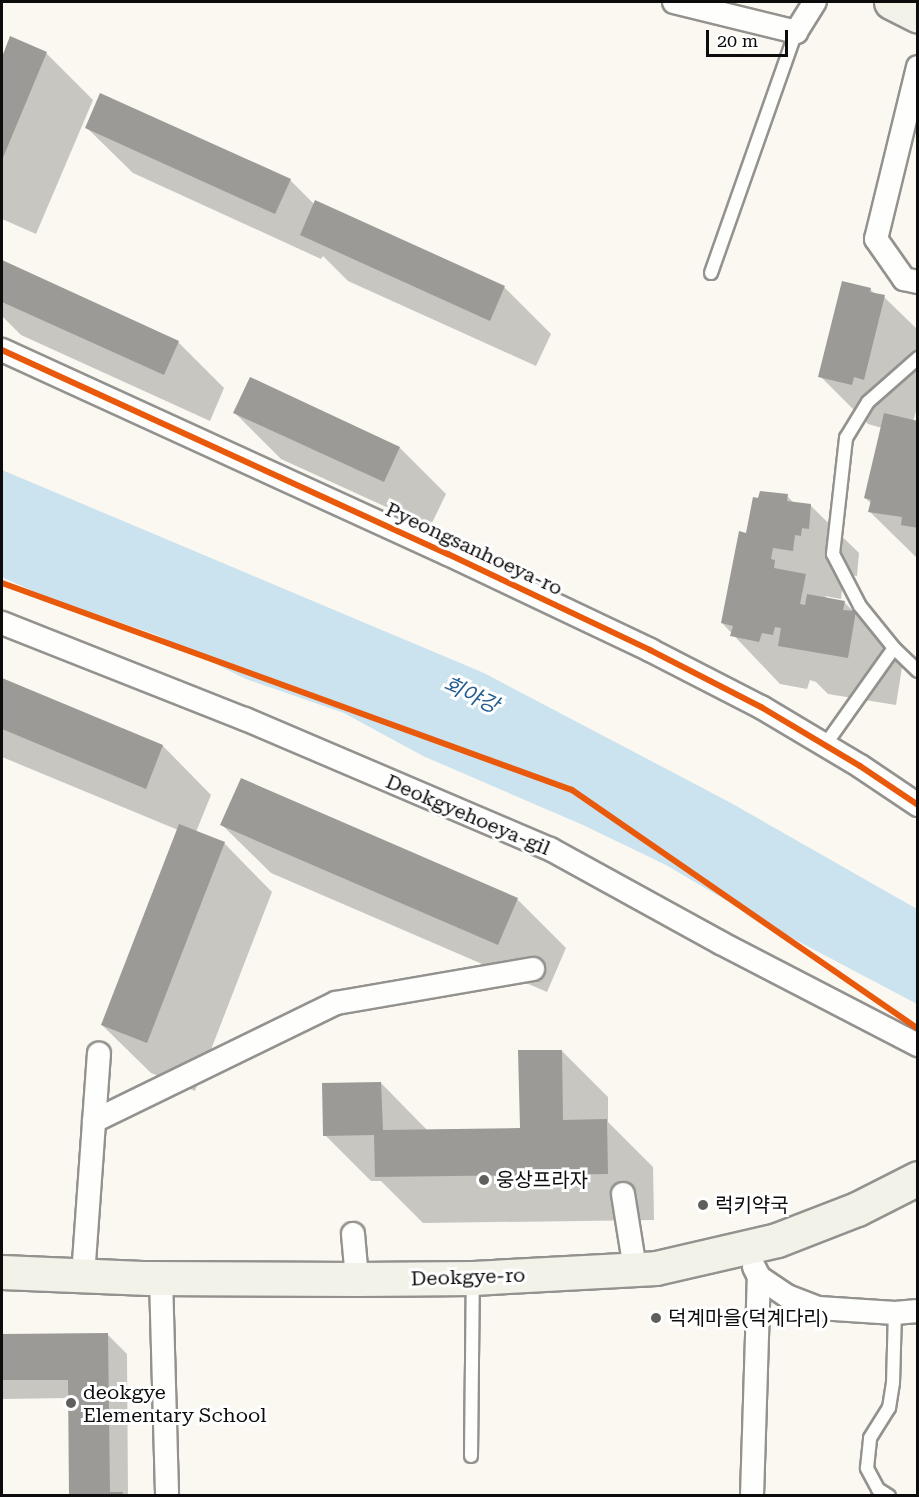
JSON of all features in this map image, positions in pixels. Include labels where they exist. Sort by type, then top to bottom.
[{"type":"street","points":[[674,2],[796,32],[815,2]]},
{"type":"street","points":[[891,2],[918,16]]},
{"type":"street","points":[[913,285],[876,239],[918,67]]},
{"type":"street","name":"Pyeongsanhoeya-ro","points":[[2,350],[448,554],[650,650],[761,707],[918,805]]},
{"type":"street","name":"Deokgyehoeya-gil","points":[[2,623],[245,719],[550,849],[918,1045]]},
{"type":"street","points":[[94,1121],[336,1003],[533,969]]},
{"type":"street","points":[[83,1276],[99,1054]]},
{"type":"street","name":"Deokgye-ro","points":[[2,1272],[161,1278],[357,1279],[472,1278],[656,1268],[777,1240],[857,1209],[918,1178]]},
{"type":"street","points":[[623,1194],[635,1269]]},
{"type":"street","points":[[353,1234],[357,1279]]},
{"type":"street","points":[[744,1247],[759,1277],[752,1496]]},
{"type":"street","points":[[759,1277],[787,1296],[819,1308],[894,1313],[918,1311]]},
{"type":"street","points":[[161,1278],[167,1496]]},
{"type":"lane","points":[[711,273],[796,32]]},
{"type":"lane","points":[[918,358],[868,402],[846,438],[833,554],[860,606],[894,648],[918,671]]},
{"type":"lane","points":[[825,746],[894,648]]},
{"type":"lane","points":[[471,1456],[472,1278]]},
{"type":"lane","points":[[888,1496],[878,1490],[867,1468],[870,1438],[889,1408],[893,1383],[894,1313]]},
{"type":"water","name":"회야강","points":[[2,470],[484,673],[731,803],[917,909],[917,1004],[773,928],[666,865],[583,825],[423,756],[344,713],[246,679],[157,635],[48,598],[2,577]]},
{"type":"building","points":[[10,36],[47,52],[2,160],[2,57]]},
{"type":"building","points":[[100,93],[291,179],[275,214],[85,128]]},
{"type":"building","points":[[315,200],[505,286],[490,321],[300,235]]},
{"type":"building","points":[[2,260],[179,341],[164,375],[2,302]]},
{"type":"building","points":[[842,281],[871,288],[870,292],[885,295],[864,380],[854,377],[852,385],[818,377]]},
{"type":"building","points":[[250,377],[400,447],[384,482],[233,413]]},
{"type":"building","points":[[884,413],[918,421],[918,528],[901,525],[902,517],[868,512],[871,500],[864,498]]},
{"type":"building","points":[[760,491],[788,494],[787,501],[811,504],[809,529],[802,528],[801,536],[795,535],[793,551],[773,548],[771,559],[775,560],[774,568],[806,574],[800,604],[805,605],[807,594],[845,601],[843,610],[856,611],[848,658],[778,646],[781,628],[775,627],[773,635],[762,633],[759,642],[730,636],[733,626],[721,623],[739,531],[746,533],[753,497],[758,498]]},
{"type":"building","points":[[2,678],[163,745],[146,789],[2,729]]},
{"type":"building","points":[[241,778],[518,898],[498,945],[220,825]]},
{"type":"building","points":[[179,824],[225,842],[147,1043],[101,1025]]},
{"type":"building","points":[[518,1050],[562,1050],[563,1120],[607,1119],[608,1174],[375,1177],[374,1135],[323,1136],[322,1083],[381,1082],[383,1130],[520,1128]]},
{"type":"building","points":[[108,1333],[110,1492],[123,1492],[123,1496],[69,1496],[68,1380],[2,1380],[2,1334]]},
{"type":"cycle path","points":[[2,350],[448,554],[650,650],[761,707],[860,766],[918,805]]},
{"type":"cycle path","points":[[2,583],[572,790],[918,1029]]},
{"type":"place","name":"웅상프라자","points":[[484,1180]]},
{"type":"place","name":"럭키약국","points":[[703,1205]]},
{"type":"place","name":"덕계마을(덕계다리)","points":[[656,1318]]},
{"type":"place","name":"deokgye Elementary School","points":[[71,1403]]}]
